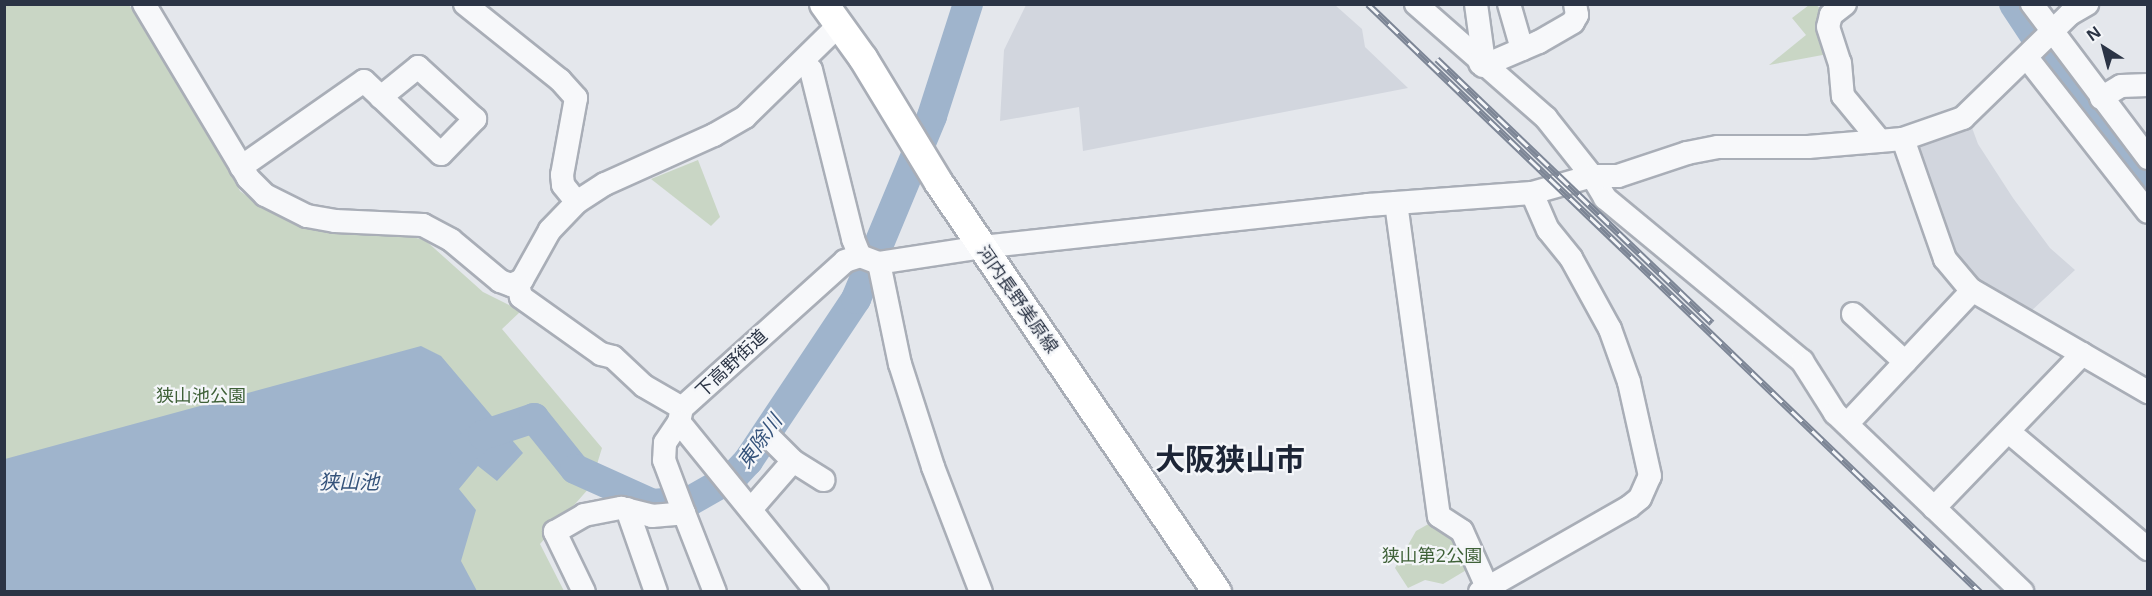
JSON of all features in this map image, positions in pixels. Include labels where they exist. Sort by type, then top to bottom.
[{"type":"main road","name":"河内長野美原線","points":[[831,15],[982,247],[1217,591]]},
{"type":"street","points":[[144,4],[241,167],[265,195],[286,207],[334,221],[423,225],[452,240],[501,281],[518,284],[549,230],[577,202],[605,184],[714,135],[745,117],[802,63],[831,15]]},
{"type":"street","points":[[465,4],[560,80],[576,98],[562,175],[563,186],[577,202]]},
{"type":"street","points":[[1416,4],[1482,65],[1546,118],[1592,176],[1605,198],[1802,361],[1835,413],[2022,591]]},
{"type":"street","points":[[1476,4],[1483,55],[1482,65]]},
{"type":"street","points":[[1509,4],[1522,49]]},
{"type":"street","points":[[1482,65],[1522,49],[1573,22],[1577,15],[1575,4]]},
{"type":"street","points":[[1845,4],[1831,15],[1828,27],[1840,63],[1843,96],[1880,141]]},
{"type":"street","points":[[2032,4],[2052,35],[2148,158]]},
{"type":"street","points":[[871,260],[961,253],[982,247],[1395,203],[1532,193],[1592,176],[1618,176],[1687,153],[1718,147],[1904,139],[1932,132],[1963,118],[2031,56],[2070,15],[2088,4]]},
{"type":"street","points":[[2031,56],[2148,212]]},
{"type":"street","points":[[802,63],[811,70],[933,467],[981,591]]},
{"type":"street","points":[[241,167],[364,81],[381,97]]},
{"type":"street","points":[[2101,98],[2121,86],[2148,85]]},
{"type":"street","points":[[1904,139],[1945,259],[1972,291],[2148,392]]},
{"type":"street","points":[[1395,203],[1439,516],[1462,531],[1484,589],[1629,507],[1640,498],[1650,477],[1640,422],[1610,329],[1571,258],[1548,230],[1532,193]]},
{"type":"street","name":"下高野街道","points":[[518,284],[522,297],[601,354],[612,357],[681,415],[845,261],[871,260]]},
{"type":"street","points":[[1846,424],[1972,291]]},
{"type":"street","points":[[1853,314],[1905,363]]},
{"type":"street","points":[[1934,508],[2082,354]]},
{"type":"street","points":[[716,591],[664,460],[665,443],[681,415],[803,578],[817,591]]},
{"type":"street","points":[[2009,432],[2148,549]]},
{"type":"street","points":[[770,438],[793,461],[823,480]]},
{"type":"street","points":[[752,508],[793,461]]},
{"type":"street","points":[[584,591],[555,532],[584,515],[627,509],[652,516],[681,506]]},
{"type":"street","points":[[627,509],[656,591]]},
{"type":"shaded area","points":[[1026,5],[1335,5],[1362,29],[1365,47],[1408,88],[1083,151],[1079,107],[1000,121],[1004,50]]},
{"type":"shaded area","points":[[1971,125],[1978,144],[2013,198],[2050,248],[2075,270],[2028,314],[1982,291],[1956,262],[1915,147]]},
{"type":"green space","name":"狭山池公園","points":[[4,5],[129,5],[153,37],[240,191],[266,210],[321,230],[381,230],[425,240],[483,292],[521,311],[502,329],[602,448],[590,487],[540,544],[564,591],[5,591]]},
{"type":"green space","points":[[1809,5],[1816,5],[1825,12],[1817,31],[1828,54],[1769,65],[1806,35],[1792,18]]},
{"type":"green space","points":[[698,160],[720,217],[711,226],[651,179]]},
{"type":"green space","name":"狭山第2公園","points":[[1432,522],[1446,530],[1468,569],[1443,584],[1425,580],[1408,588],[1395,568],[1416,531]]},
{"type":"water","name":"狭山池","points":[[421,346],[441,356],[523,453],[497,481],[478,466],[459,489],[476,510],[461,561],[477,591],[5,591],[5,459]]},
{"type":"waterway","name":"東除川","points":[[465,449],[483,435],[534,418],[575,469],[653,504],[690,501],[734,476],[748,461],[856,299],[932,116],[968,4]]},
{"type":"waterway","points":[[2014,4],[2066,83],[2148,186]]},
{"type":"railway","points":[[1368,4],[1980,592]]},
{"type":"railway","points":[[1437,59],[1712,323]]},
{"type":"district","name":"大阪狭山市","points":[[1230,459]]}]
